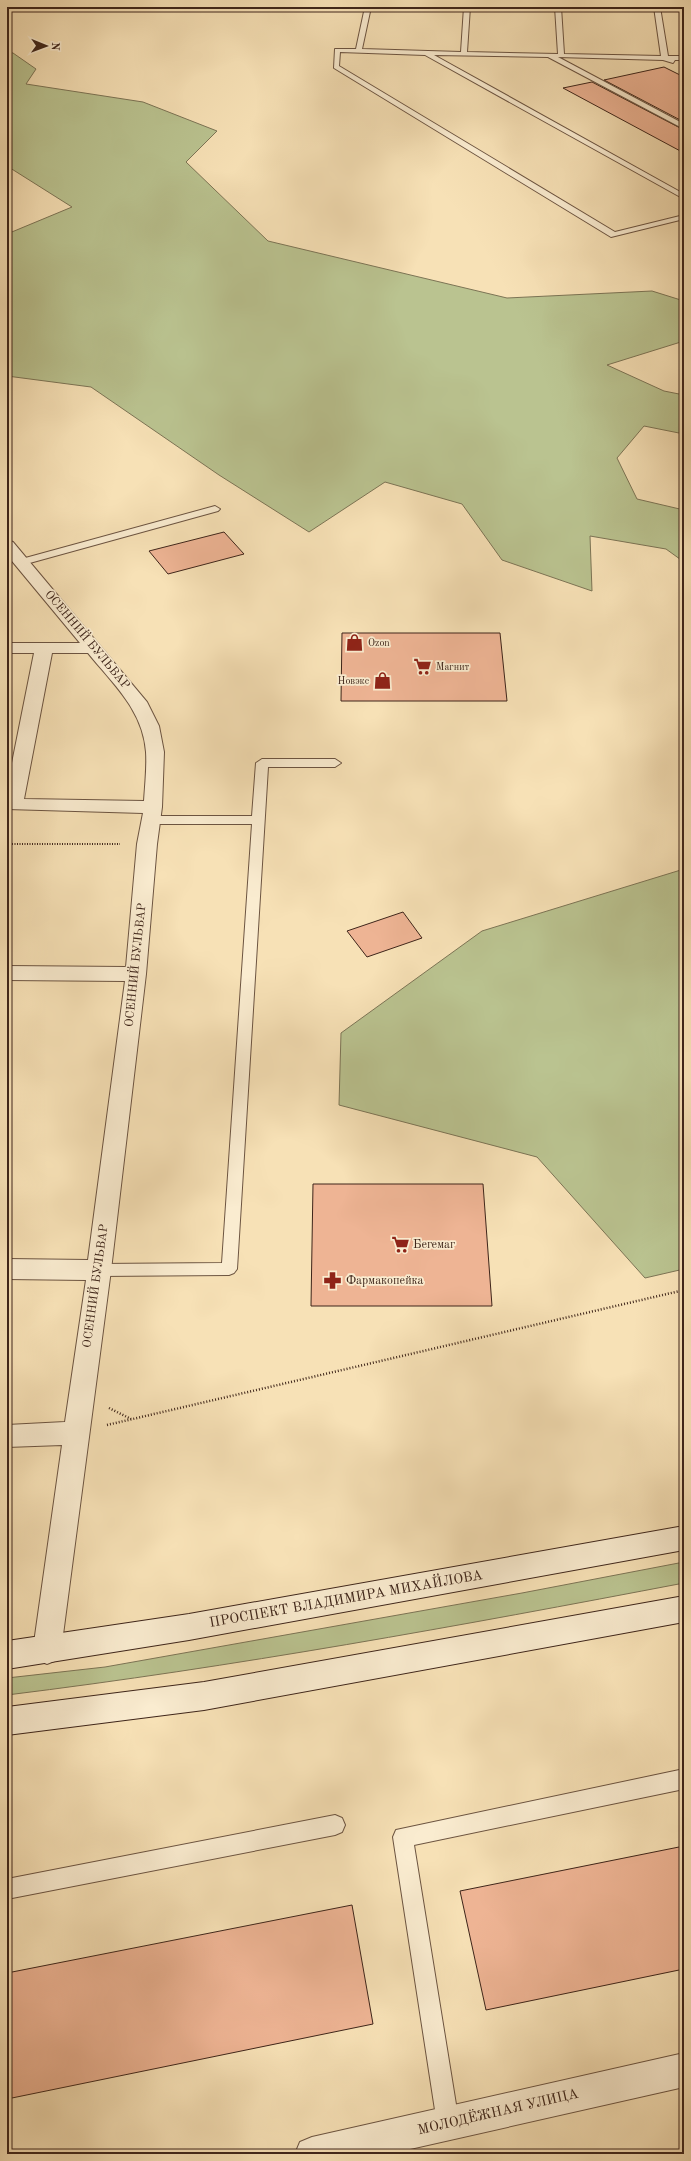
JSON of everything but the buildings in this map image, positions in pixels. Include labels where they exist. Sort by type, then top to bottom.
[{"type":"street","name":"ОСЕННИЙ БУЛЬВАР","points":[[7,545],[141,706],[150,726],[155,752],[152,813],[147,844],[136,974],[99,1270],[75,1433],[46,1650]]},
{"type":"street","points":[[7,648],[94,648]]},
{"type":"street","points":[[44,648],[13,805],[152,813]]},
{"type":"street","points":[[7,973],[136,974]]},
{"type":"street","points":[[7,1269],[99,1270]]},
{"type":"street","points":[[7,1436],[75,1433]]},
{"type":"street","name":"ПРОСПЕКТ ВЛАДИМИРА МИХАЙЛОВА","points":[[7,1655],[227,1620],[684,1538]]},
{"type":"street","points":[[7,1721],[204,1696],[684,1609]]},
{"type":"street","name":"МОЛОДЁЖНАЯ УЛИЦА","points":[[320,2153],[684,2070]]},
{"type":"lane","points":[[359,50],[368,7]]},
{"type":"lane","points":[[464,52],[467,7]]},
{"type":"lane","points":[[558,7],[561,55]]},
{"type":"lane","points":[[657,7],[665,58]]},
{"type":"lane","points":[[684,58],[337,50],[336,67],[614,235],[684,217]]},
{"type":"lane","points":[[426,53],[684,197]]},
{"type":"lane","points":[[546,54],[684,127]]},
{"type":"lane","points":[[665,58],[684,67]]},
{"type":"lane","points":[[22,562],[215,508]]},
{"type":"lane","points":[[99,1270],[229,1269],[262,764],[335,763]]},
{"type":"lane","points":[[152,813],[258,820]]},
{"type":"lane","points":[[448,2123],[403,1837],[684,1779]]},
{"type":"lane","points":[[7,1889],[335,1825]]},
{"type":"path","points":[[7,844],[147,844]]},
{"type":"path","points":[[75,1433],[684,1290]]},
{"type":"green space","points":[[7,52],[13,53],[36,69],[26,84],[143,102],[217,131],[186,162],[268,241],[507,298],[652,291],[684,301],[684,341],[607,365],[664,391],[684,395],[684,434],[644,426],[617,458],[637,499],[684,510],[684,562],[666,549],[590,536],[592,591],[502,560],[462,504],[385,482],[309,532],[219,475],[91,387],[7,376],[7,234],[72,207],[7,166]]},
{"type":"green space","points":[[684,869],[684,1269],[645,1278],[537,1157],[339,1105],[341,1033],[482,931]]},
{"type":"green space","points":[[684,1562],[684,1583],[515,1615],[262,1659],[7,1695],[7,1678],[105,1667],[522,1593]]},
{"type":"place","name":"Ozon","points":[[355,643]]},
{"type":"place","name":"Магнит","points":[[423,667]]},
{"type":"place","name":"Новэкс","points":[[382,681]]},
{"type":"place","name":"Бегемаг","points":[[400,1245]]},
{"type":"place","name":"Фармакопейка","points":[[333,1281]]}]
